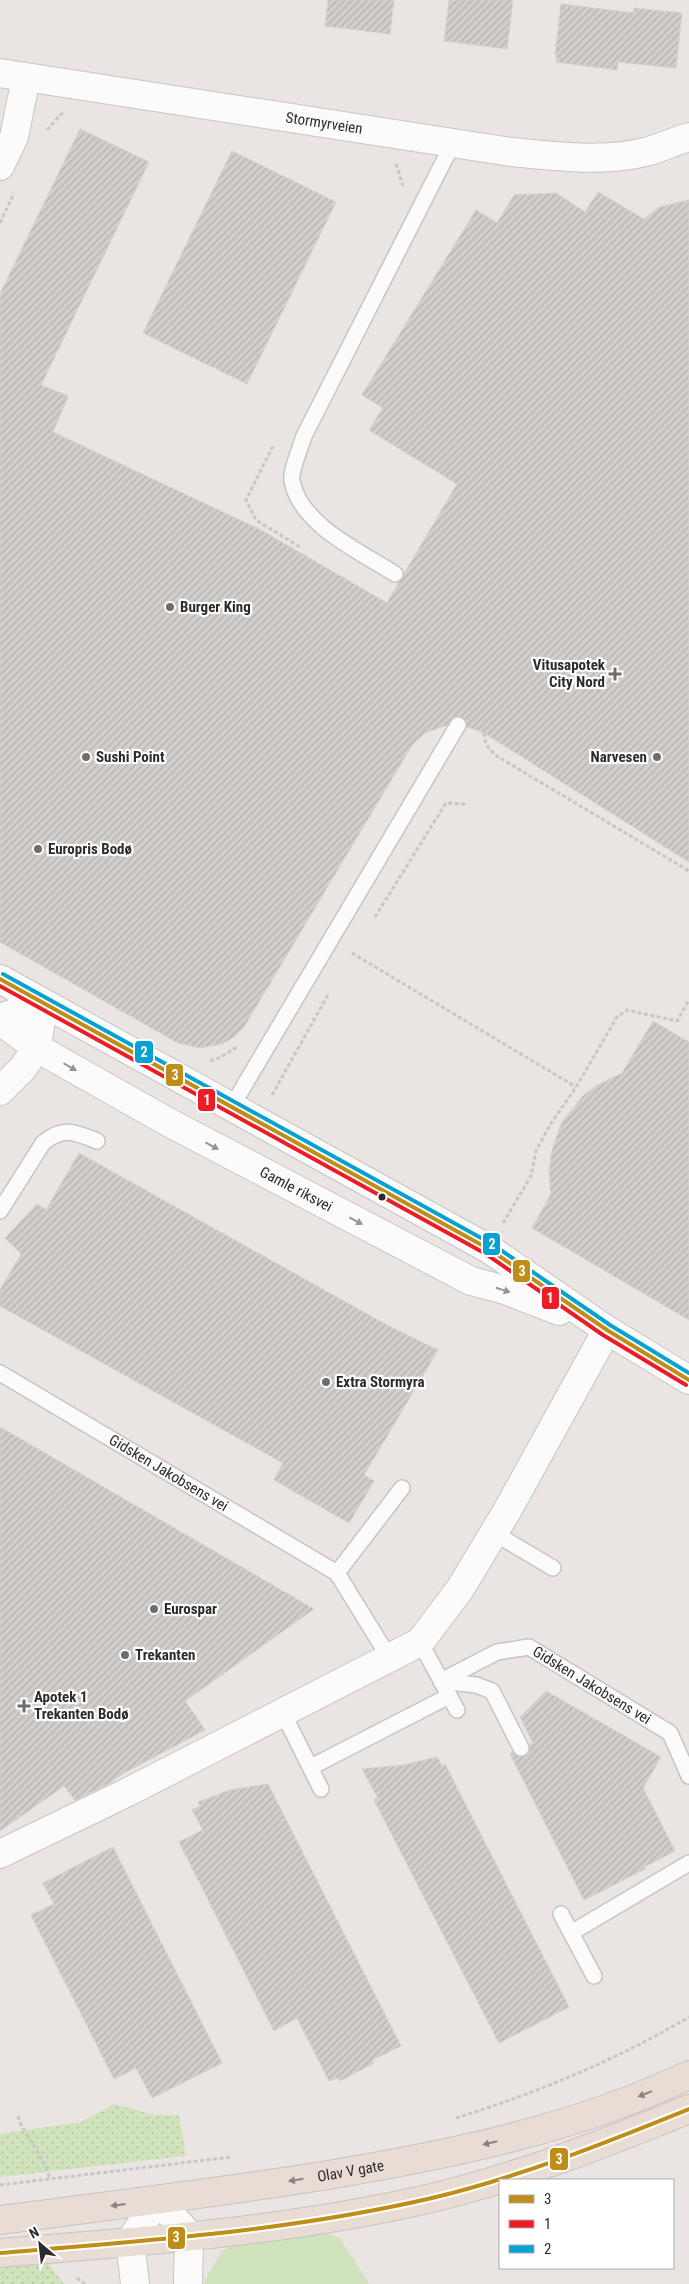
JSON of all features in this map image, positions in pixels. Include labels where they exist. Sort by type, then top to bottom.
[{"type":"highway","name":"Olav V gate","points":[[0,2220],[158,2200],[388,2165],[516,2137],[609,2109],[689,2075]]},
{"type":"highway","points":[[0,2253],[189,2235],[326,2219],[396,2206],[475,2186],[561,2158],[689,2109]]},
{"type":"street","name":"Stormyrveien","points":[[0,73],[511,152],[572,158],[625,155],[648,151],[689,137]]},
{"type":"street","points":[[0,166],[14,137],[26,78]]},
{"type":"street","name":"Stormyrveien","points":[[648,151],[689,154]]},
{"type":"street","name":"Gamle riksvei","points":[[0,979],[489,1249],[606,1330],[689,1380]]},
{"type":"street","points":[[0,1020],[42,1003],[37,1048],[22,1069],[0,1091]]},
{"type":"street","name":"Gamle riksvei","points":[[0,1020],[37,1048],[168,1122],[471,1281],[505,1290],[606,1330]]},
{"type":"street","points":[[0,1854],[128,1792],[420,1642],[460,1589],[494,1533],[606,1330]]},
{"type":"street","points":[[135,2284],[130,2241],[158,2200],[189,2235],[188,2284]]},
{"type":"lane","points":[[395,574],[325,530],[301,505],[291,479],[304,436],[453,143]]},
{"type":"lane","points":[[232,1106],[458,725]]},
{"type":"lane","points":[[0,1211],[43,1142],[52,1135],[72,1132],[97,1142]]},
{"type":"lane","name":"Gidsken Jakobsens vei","points":[[0,1373],[337,1573],[390,1659]]},
{"type":"lane","points":[[337,1573],[402,1488]]},
{"type":"lane","points":[[494,1533],[553,1568]]},
{"type":"lane","points":[[311,1767],[453,1703],[420,1642]]},
{"type":"lane","name":"Gidsken Jakobsens vei","points":[[441,1681],[497,1652],[528,1647],[670,1733],[689,1776]]},
{"type":"lane","points":[[441,1681],[476,1685],[492,1691],[521,1748]]},
{"type":"lane","points":[[283,1713],[321,1789]]},
{"type":"lane","points":[[571,1933],[689,1863]]},
{"type":"lane","points":[[561,1914],[594,1976]]},
{"type":"path","points":[[44,133],[64,111]]},
{"type":"path","points":[[0,223],[16,190]]},
{"type":"path","points":[[484,733],[486,745],[495,755],[689,871]]},
{"type":"path","points":[[373,920],[446,803],[466,804]]},
{"type":"path","points":[[347,962],[357,945]]},
{"type":"path","points":[[352,953],[576,1087]]},
{"type":"path","points":[[270,1098],[333,987]]},
{"type":"path","points":[[502,1224],[531,1176],[536,1151],[550,1125],[576,1087],[617,1017],[627,1010],[677,1021],[689,1000]]},
{"type":"path","points":[[448,2119],[551,2085],[638,2047],[689,2017]]},
{"type":"path","points":[[18,2116],[20,2123],[44,2163],[50,2179]]},
{"type":"path","points":[[0,2185],[234,2156]]},
{"type":"green space","points":[[115,2104],[154,2115],[179,2115],[186,2156],[0,2177],[0,2134],[81,2122]]},
{"type":"green space","points":[[315,2231],[339,2237],[370,2284],[203,2284],[221,2252],[244,2238]]},
{"type":"green space","points":[[46,2261],[64,2284],[0,2284],[0,2264]]},
{"type":"building","points":[[328,0],[394,0],[390,34],[325,26]]},
{"type":"building","points":[[449,0],[513,0],[507,49],[444,41]]},
{"type":"building","points":[[561,4],[634,13],[634,8],[682,13],[676,68],[618,62],[617,70],[556,62],[557,55],[555,55]]},
{"type":"building","points":[[80,129],[149,162],[41,385],[68,396],[53,432],[261,530],[387,603],[457,484],[369,430],[383,408],[362,395],[476,210],[497,223],[514,195],[556,193],[585,212],[598,192],[644,219],[659,207],[689,200],[689,862],[484,733],[467,727],[466,720],[458,716],[453,717],[447,725],[425,733],[412,745],[244,1027],[234,1037],[222,1044],[200,1048],[178,1043],[0,942],[0,294]]},
{"type":"building","points":[[232,151],[336,202],[247,384],[143,333]]},
{"type":"building","points":[[653,1021],[689,1042],[689,1320],[532,1228],[551,1194],[549,1171],[552,1150],[562,1122],[583,1096],[596,1086],[622,1073]]},
{"type":"building","points":[[79,1153],[385,1324],[438,1350],[364,1475],[374,1481],[349,1523],[274,1480],[283,1463],[0,1306],[0,1290],[21,1254],[5,1238],[37,1204],[46,1210]]},
{"type":"building","name":"Trekanten","points":[[0,1427],[314,1609],[185,1701],[205,1730],[124,1773],[108,1784],[75,1800],[64,1786],[0,1831]]},
{"type":"building","points":[[546,1691],[661,1757],[643,1788],[675,1851],[644,1867],[645,1869],[584,1900],[510,1754],[513,1752],[521,1757],[529,1753],[530,1744],[533,1743],[520,1717]]},
{"type":"building","points":[[437,1757],[442,1766],[445,1764],[569,2007],[499,2043],[374,1800],[378,1798],[362,1769],[404,1765]]},
{"type":"building","points":[[268,1784],[401,2046],[372,2060],[374,2063],[340,2081],[338,2078],[329,2081],[297,2018],[274,2031],[179,1842],[203,1830],[192,1810],[200,1806],[198,1802],[230,1790]]},
{"type":"building","points":[[113,1847],[222,2063],[152,2098],[136,2068],[114,2079],[31,1915],[54,1904],[43,1883]]},
{"type":"transit line","name":"2","points":[[3,974],[492,1244],[610,1325],[689,1373]]},
{"type":"transit line","name":"3","points":[[0,979],[489,1249],[607,1330],[689,1380]]},
{"type":"transit line","name":"1","points":[[0,986],[486,1254],[603,1335],[686,1385]]},
{"type":"transit line","name":"3","points":[[500,2179],[594,2147],[689,2109]]},
{"type":"transit line","name":"3","points":[[0,2253],[271,2227],[325,2219],[432,2198],[499,2179]]},
{"type":"place","name":"Burger King","points":[[170,607]]},
{"type":"place","name":"Vitusapotek City Nord","points":[[615,674]]},
{"type":"place","name":"Sushi Point","points":[[86,757]]},
{"type":"place","name":"Narvesen","points":[[657,757]]},
{"type":"place","name":"Europris Bodø","points":[[38,849]]},
{"type":"place","name":"Extra Stormyra","points":[[326,1382]]},
{"type":"place","name":"Eurospar","points":[[154,1609]]},
{"type":"place","name":"Trekanten","points":[[125,1655]]},
{"type":"place","name":"Apotek 1 Trekanten Bodø","points":[[24,1706]]}]
